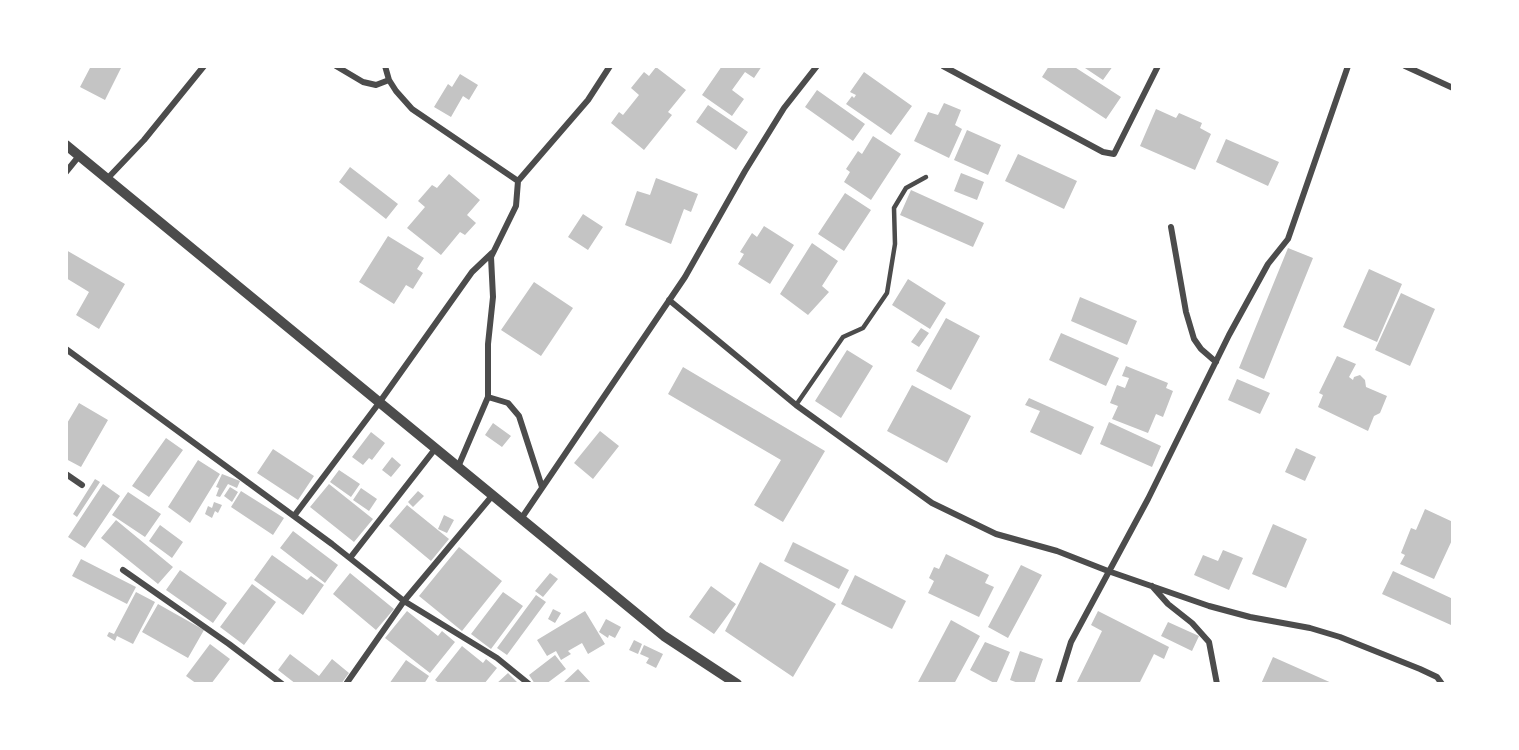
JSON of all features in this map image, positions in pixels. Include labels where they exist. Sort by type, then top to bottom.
[{"type":"street","points":[[107,179],[144,140],[204,66]]},
{"type":"street","points":[[336,66],[363,82],[376,85],[389,80]]},
{"type":"street","points":[[385,66],[389,80],[412,109],[518,181]]},
{"type":"street","points":[[294,516],[379,404],[472,272],[493,252],[516,206],[518,181],[588,100],[610,66]]},
{"type":"street","points":[[943,66],[1103,152],[1114,154],[1158,66]]},
{"type":"street","points":[[1058,684],[1071,642],[1148,499],[1268,264],[1288,239],[1348,66]]},
{"type":"street","points":[[1405,66],[1453,88]]},
{"type":"street","points":[[521,520],[685,277],[745,171],[784,108],[814,67]]},
{"type":"street","points":[[66,145],[664,636],[737,684]]},
{"type":"street","points":[[66,172],[79,156]]},
{"type":"street","points":[[1171,226],[1186,312],[1194,339],[1201,349],[1216,362]]},
{"type":"street","points":[[457,468],[488,397],[488,344],[493,297],[493,252]]},
{"type":"street","points":[[669,300],[796,405],[932,503],[996,534],[1057,551],[1108,571],[1250,618],[1310,628],[1340,637],[1429,673],[1437,677],[1442,684]]},
{"type":"street","points":[[66,349],[294,516],[404,601],[497,658],[529,684]]},
{"type":"street","points":[[488,397],[508,403],[519,416],[542,488]]},
{"type":"street","points":[[350,558],[435,449]]},
{"type":"street","points":[[66,474],[82,485]]},
{"type":"street","points":[[346,684],[404,601],[492,496]]},
{"type":"street","points":[[123,570],[282,684]]},
{"type":"street","points":[[1152,585],[1168,604],[1192,623],[1209,642],[1217,684]]},
{"type":"lane","points":[[796,405],[843,337],[863,328],[887,293],[895,244],[894,208],[906,188],[926,177]]},
{"type":"building","points":[[91,66],[122,66],[105,100],[80,87]]},
{"type":"building","points":[[722,66],[762,66],[754,78],[745,72],[732,90],[744,99],[732,116],[702,95]]},
{"type":"building","points":[[1049,66],[1073,66],[1121,97],[1106,119],[1042,77]]},
{"type":"building","points":[[1082,66],[1113,66],[1103,80]]},
{"type":"building","points":[[656,67],[686,90],[668,112],[672,115],[644,150],[611,123],[619,112],[623,115],[639,95],[631,88],[644,72],[649,76]]},
{"type":"building","points":[[864,72],[912,106],[891,135],[846,104],[852,96],[854,98],[856,95],[850,92]]},
{"type":"building","points":[[460,74],[478,85],[469,100],[463,96],[451,117],[434,107],[448,84],[452,87]]},
{"type":"building","points":[[817,90],[865,124],[853,141],[805,107]]},
{"type":"building","points":[[944,103],[961,110],[955,125],[962,129],[949,158],[914,141],[928,112],[938,115]]},
{"type":"building","points":[[708,105],[748,132],[736,150],[696,122]]},
{"type":"building","points":[[1156,109],[1176,118],[1179,113],[1202,123],[1200,128],[1211,134],[1195,170],[1140,146]]},
{"type":"building","points":[[967,130],[1001,145],[988,175],[954,160]]},
{"type":"building","points":[[873,136],[901,154],[871,200],[844,182],[850,172],[846,169],[858,151],[862,154]]},
{"type":"building","points":[[1226,139],[1279,162],[1268,186],[1216,162]]},
{"type":"building","points":[[1018,154],[1077,181],[1064,209],[1005,181]]},
{"type":"building","points":[[350,167],[398,204],[386,219],[339,182]]},
{"type":"building","points":[[961,173],[984,182],[977,200],[954,191]]},
{"type":"building","points":[[449,174],[480,200],[467,215],[476,223],[465,235],[460,232],[441,255],[407,228],[425,207],[418,201],[432,185],[437,188]]},
{"type":"building","points":[[656,178],[698,194],[691,212],[684,209],[671,244],[625,225],[637,191],[650,195]]},
{"type":"building","points":[[911,190],[984,223],[973,247],[900,215]]},
{"type":"building","points":[[845,193],[871,210],[844,251],[818,234]]},
{"type":"building","points":[[583,214],[603,227],[588,250],[568,237]]},
{"type":"building","points":[[764,226],[794,245],[770,284],[738,264],[744,254],[740,252],[752,233],[757,237]]},
{"type":"building","points":[[388,236],[424,258],[417,269],[423,273],[413,289],[406,285],[394,304],[359,282]]},
{"type":"building","points":[[812,243],[838,261],[822,286],[829,292],[808,315],[780,294]]},
{"type":"building","points":[[1288,248],[1313,258],[1264,379],[1239,368]]},
{"type":"building","points":[[66,250],[125,284],[99,329],[76,315],[89,292],[66,278]]},
{"type":"building","points":[[1369,269],[1402,284],[1377,342],[1343,327]]},
{"type":"building","points":[[908,279],[946,303],[930,329],[892,305]]},
{"type":"building","points":[[534,282],[573,308],[541,356],[501,330]]},
{"type":"building","points":[[1401,293],[1435,309],[1410,366],[1375,350]]},
{"type":"building","points":[[1080,297],[1137,321],[1127,345],[1071,321]]},
{"type":"building","points":[[946,318],[980,336],[951,390],[916,371]]},
{"type":"building","points":[[921,328],[929,333],[919,347],[911,342]]},
{"type":"building","points":[[1061,333],[1119,358],[1106,386],[1049,360]]},
{"type":"building","points":[[847,350],[873,366],[841,418],[815,401]]},
{"type":"building","points":[[1337,356],[1356,364],[1349,377],[1353,380],[1354,377],[1360,375],[1365,380],[1366,387],[1387,396],[1380,413],[1374,416],[1368,431],[1318,407],[1323,395],[1319,393]]},
{"type":"building","points":[[1126,366],[1168,383],[1166,388],[1173,391],[1163,417],[1156,414],[1148,433],[1112,419],[1118,406],[1110,403],[1117,385],[1125,388],[1129,378],[1122,376]]},
{"type":"building","points":[[683,367],[825,451],[783,522],[754,505],[781,460],[668,394]]},
{"type":"building","points":[[1237,379],[1270,393],[1260,414],[1228,400]]},
{"type":"building","points":[[912,385],[971,416],[947,463],[887,431]]},
{"type":"building","points":[[1029,398],[1094,427],[1081,455],[1030,432],[1040,411],[1025,405]]},
{"type":"building","points":[[79,403],[108,420],[81,467],[66,459],[66,425]]},
{"type":"building","points":[[1109,422],[1161,446],[1152,467],[1100,444]]},
{"type":"building","points":[[493,423],[511,436],[502,447],[485,435]]},
{"type":"building","points":[[600,431],[619,446],[593,479],[574,463]]},
{"type":"building","points":[[371,432],[385,443],[372,460],[369,458],[363,465],[352,457]]},
{"type":"building","points":[[166,438],[183,450],[149,497],[132,486]]},
{"type":"building","points":[[1296,448],[1316,457],[1305,481],[1285,472]]},
{"type":"building","points":[[273,449],[314,476],[298,500],[257,473]]},
{"type":"building","points":[[392,457],[401,465],[391,477],[382,470]]},
{"type":"building","points":[[198,460],[220,474],[190,523],[168,507]]},
{"type":"building","points":[[339,470],[360,484],[351,497],[330,482]]},
{"type":"building","points":[[222,474],[240,481],[237,488],[228,484],[220,497],[216,496],[219,488],[216,487]]},
{"type":"building","points":[[95,479],[100,482],[77,517],[73,514]]},
{"type":"building","points":[[103,484],[120,496],[85,548],[68,537]]},
{"type":"building","points":[[329,484],[373,519],[354,542],[310,507]]},
{"type":"building","points":[[230,487],[238,492],[232,502],[224,496]]},
{"type":"building","points":[[361,488],[377,499],[369,511],[353,500]]},
{"type":"building","points":[[241,491],[284,518],[273,535],[231,507]]},
{"type":"building","points":[[418,491],[424,496],[413,507],[408,502]]},
{"type":"building","points":[[128,492],[161,514],[145,537],[112,515]]},
{"type":"building","points":[[214,502],[222,505],[218,513],[215,511],[212,518],[205,514],[208,506],[212,508]]},
{"type":"building","points":[[407,505],[449,539],[431,561],[389,526]]},
{"type":"building","points":[[1425,509],[1453,522],[1453,538],[1434,579],[1400,564],[1405,555],[1401,553],[1411,528],[1416,530]]},
{"type":"building","points":[[444,515],[454,520],[447,533],[438,529]]},
{"type":"building","points":[[116,520],[173,567],[158,584],[101,538]]},
{"type":"building","points":[[1273,524],[1307,539],[1286,588],[1252,574]]},
{"type":"building","points":[[160,525],[183,542],[172,558],[149,541]]},
{"type":"building","points":[[293,531],[338,565],[325,583],[280,548]]},
{"type":"building","points":[[793,542],[849,570],[839,589],[784,561]]},
{"type":"building","points":[[459,547],[502,581],[462,631],[419,596]]},
{"type":"building","points":[[1223,550],[1243,558],[1229,590],[1194,575],[1203,555],[1218,561]]},
{"type":"building","points":[[946,554],[989,575],[985,583],[994,587],[979,617],[928,593],[934,581],[929,578],[934,567],[939,569]]},
{"type":"building","points":[[272,555],[307,580],[311,576],[324,585],[303,615],[254,580]]},
{"type":"building","points":[[81,559],[136,587],[127,604],[72,576]]},
{"type":"building","points":[[760,562],[836,604],[793,677],[725,631]]},
{"type":"building","points":[[1021,565],[1042,575],[1008,638],[988,627]]},
{"type":"building","points":[[180,570],[227,603],[213,623],[166,590]]},
{"type":"building","points":[[1393,571],[1453,599],[1451,625],[1382,594]]},
{"type":"building","points":[[350,573],[394,609],[376,630],[333,594]]},
{"type":"building","points":[[550,573],[558,579],[543,597],[535,591]]},
{"type":"building","points":[[855,575],[906,601],[892,629],[841,604]]},
{"type":"building","points":[[252,584],[276,602],[244,645],[220,627]]},
{"type":"building","points":[[711,586],[736,604],[714,634],[689,617]]},
{"type":"building","points":[[136,592],[155,602],[133,644],[117,636],[115,641],[107,636],[109,632],[114,634]]},
{"type":"building","points":[[503,592],[523,606],[491,649],[471,634]]},
{"type":"building","points":[[536,595],[546,602],[507,655],[497,648]]},
{"type":"building","points":[[158,604],[204,630],[188,658],[142,632]]},
{"type":"building","points":[[553,609],[561,613],[555,623],[548,619]]},
{"type":"building","points":[[407,611],[438,636],[442,631],[455,642],[430,673],[385,638]]},
{"type":"building","points":[[585,611],[605,644],[588,654],[582,643],[568,651],[571,654],[561,660],[556,651],[547,656],[537,640]]},
{"type":"building","points":[[1098,611],[1169,647],[1164,659],[1154,654],[1139,684],[1076,684],[1102,631],[1091,625]]},
{"type":"building","points":[[606,619],[621,627],[615,638],[609,635],[608,638],[599,632]]},
{"type":"building","points":[[951,620],[980,636],[954,684],[917,684]]},
{"type":"building","points":[[1168,622],[1199,636],[1192,651],[1161,636]]},
{"type":"building","points":[[634,640],[642,644],[638,654],[629,650]]},
{"type":"building","points":[[985,642],[1010,652],[996,684],[970,670]]},
{"type":"building","points":[[210,644],[230,659],[211,684],[197,684],[186,676]]},
{"type":"building","points":[[644,645],[663,654],[656,668],[646,663],[649,658],[640,654]]},
{"type":"building","points":[[462,646],[483,663],[486,659],[497,668],[484,684],[440,684],[435,680]]},
{"type":"building","points":[[1020,651],[1043,659],[1034,684],[1021,684],[1010,680]]},
{"type":"building","points":[[290,654],[319,676],[332,659],[349,673],[341,684],[296,684],[278,670]]},
{"type":"building","points":[[555,655],[566,669],[546,684],[535,684],[529,675]]},
{"type":"building","points":[[1273,657],[1334,684],[1261,684]]},
{"type":"building","points":[[406,660],[429,676],[424,684],[389,684]]},
{"type":"building","points":[[578,669],[590,684],[562,684]]},
{"type":"building","points":[[508,673],[519,684],[496,684]]}]
